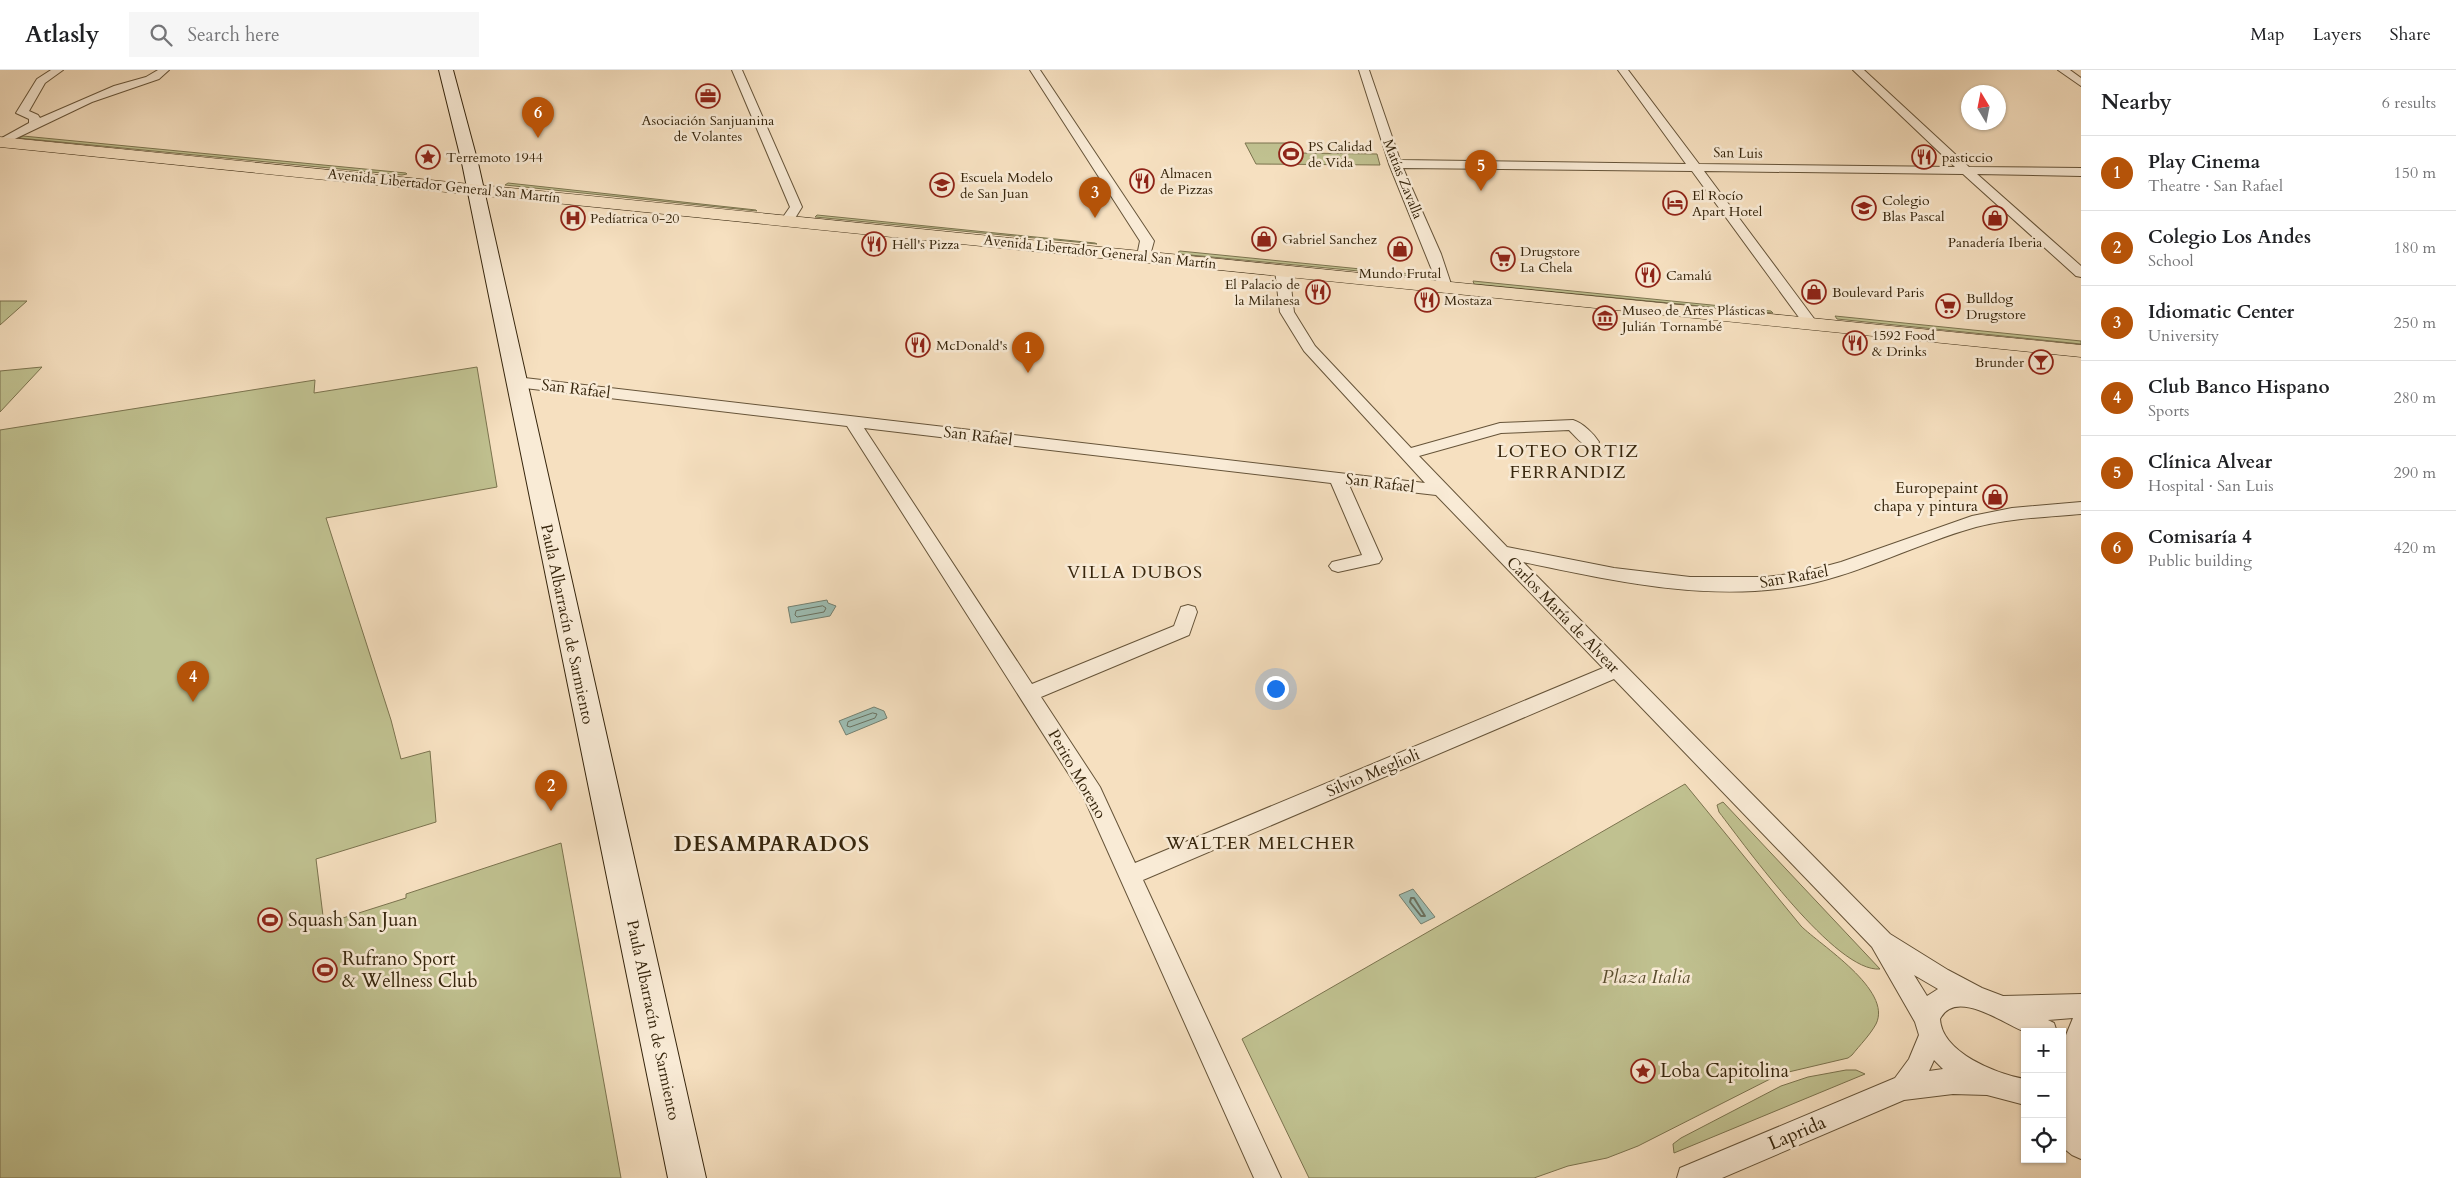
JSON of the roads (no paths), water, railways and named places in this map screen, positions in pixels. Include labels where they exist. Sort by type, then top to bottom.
[{"type":"main road","name":"Paula Albarracín de Sarmiento","points":[[446,70],[470,163],[472,182],[687,1178]]},
{"type":"main road","name":"Avenida Libertador General San Martín","points":[[0,138],[29,127],[472,182]]},
{"type":"main road","name":"Avenida Libertador General San Martín","points":[[0,138],[472,182],[1442,279],[1811,324],[2081,351]]},
{"type":"main road","name":"Avenida Libertador General San Martín","points":[[1145,249],[1282,270],[1442,279],[1798,306],[2081,334]]},
{"type":"street","points":[[29,127],[34,117],[22,113],[41,81],[58,70]]},
{"type":"street","points":[[29,127],[118,88],[158,75],[164,70]]},
{"type":"street","points":[[737,70],[792,214]]},
{"type":"street","points":[[1035,70],[1145,249]]},
{"type":"street","name":"Matías Zavalla","points":[[1364,70],[1394,164],[1442,279]]},
{"type":"street","points":[[1622,70],[1811,324]]},
{"type":"street","points":[[1858,70],[2081,273]]},
{"type":"street","points":[[2063,70],[2081,83]]},
{"type":"street","name":"San Luis","points":[[1394,164],[2081,172]]},
{"type":"street","name":"Carlos María de Alvear","points":[[1282,270],[1287,312],[1296,330],[1310,348],[1441,490],[1880,939],[1940,978],[1988,1002],[2024,1017],[2039,1028]]},
{"type":"street","name":"San Rafael","points":[[516,382],[1441,490]]},
{"type":"street","name":"Perito Moreno","points":[[852,421],[1092,793],[1268,1178]]},
{"type":"street","points":[[1408,454],[1500,428],[1573,425],[1591,442]]},
{"type":"street","points":[[1337,478],[1373,559],[1338,566]]},
{"type":"street","name":"San Rafael","points":[[1502,552],[1624,576],[1686,584],[1743,585],[1776,582],[1829,572],[1973,522],[2005,516],[2081,508]]},
{"type":"street","points":[[1028,694],[1182,630],[1188,612]]},
{"type":"street","name":"Silvio Meglioli","points":[[1130,875],[1617,670]]},
{"type":"street","name":"Carlos María de Alvear","points":[[1880,939],[1929,1027],[1953,1062],[1964,1071],[2011,1091]]},
{"type":"street","points":[[1904,1087],[1918,1068],[1929,1027],[1929,1012],[1938,1001],[1959,996],[1988,1002],[2044,1008],[2081,1006]]},
{"type":"street","points":[[2066,1068],[2081,1027]]},
{"type":"street","points":[[2065,1073],[2071,1104],[2081,1128]]},
{"type":"street","name":"Laprida","points":[[1690,1178],[1904,1087],[1953,1081],[2011,1091]]},
{"type":"street","points":[[2066,1133],[2081,1146]]},
{"type":"water","points":[[827,600],[828,603],[836,606],[830,616],[791,623],[788,607]]},
{"type":"water","points":[[874,707],[884,711],[887,718],[846,735],[839,721]]},
{"type":"water","points":[[1413,889],[1435,917],[1421,924],[1399,895]]},
{"type":"place","name":"Asociación Sanjuanina de Volantes","points":[[708,96]]},
{"type":"place","name":"Comisaría 4","points":[[538,138]]},
{"type":"place","name":"PS Calidad de Vida","points":[[1291,154]]},
{"type":"place","name":"Terremoto 1944","points":[[428,157]]},
{"type":"place","name":"pasticcio","points":[[1924,157]]},
{"type":"place","name":"Almacen de Pizzas","points":[[1142,181]]},
{"type":"place","name":"Escuela Modelo de San Juan","points":[[942,185]]},
{"type":"place","name":"Clínica Alvear","points":[[1481,191]]},
{"type":"place","name":"El Rocío Apart Hotel","points":[[1675,203]]},
{"type":"place","name":"Colegio Blas Pascal","points":[[1864,208]]},
{"type":"place","name":"Pedíatrica 0-20","points":[[573,218]]},
{"type":"place","name":"Idiomatic Center","points":[[1095,218]]},
{"type":"place","name":"Panadería Iberia","points":[[1995,218]]},
{"type":"place","name":"Gabriel Sanchez","points":[[1264,239]]},
{"type":"place","name":"Hell's Pizza","points":[[874,244]]},
{"type":"place","name":"Mundo Frutal","points":[[1400,249]]},
{"type":"place","name":"Drugstore La Chela","points":[[1503,259]]},
{"type":"place","name":"Camalú","points":[[1648,275]]},
{"type":"place","name":"El Palacio de la Milanesa","points":[[1318,292]]},
{"type":"place","name":"Boulevard Paris","points":[[1814,292]]},
{"type":"place","name":"Mostaza","points":[[1427,300]]},
{"type":"place","name":"Bulldog Drugstore","points":[[1948,306]]},
{"type":"place","name":"Museo de Artes Plásticas Julián Tornambé","points":[[1605,318]]},
{"type":"place","name":"1592 Food & Drinks","points":[[1855,343]]},
{"type":"place","name":"McDonald's","points":[[918,345]]},
{"type":"place","name":"Brunder","points":[[2041,362]]},
{"type":"place","name":"Play Cinema","points":[[1028,373]]},
{"type":"place","name":"Europepaint chapa y pintura","points":[[1995,497]]},
{"type":"place","name":"Club Banco Hispano","points":[[193,702]]},
{"type":"place","name":"Colegio Los Andes","points":[[551,811]]},
{"type":"place","name":"Squash San Juan","points":[[270,920]]},
{"type":"place","name":"Rufrano Sport & Wellness Club","points":[[325,970]]},
{"type":"place","name":"Loba Capitolina","points":[[1643,1071]]},
{"type":"district","name":"LOTEO ORTIZ FERRANDIZ","points":[[1568,461]]},
{"type":"district","name":"VILLA DUBOS","points":[[1135,572]]},
{"type":"district","name":"WALTER MELCHER","points":[[1261,843]]},
{"type":"district","name":"DESAMPARADOS","points":[[772,844]]},
{"type":"park label","name":"Plaza Italia","points":[[1646,977]]}]
